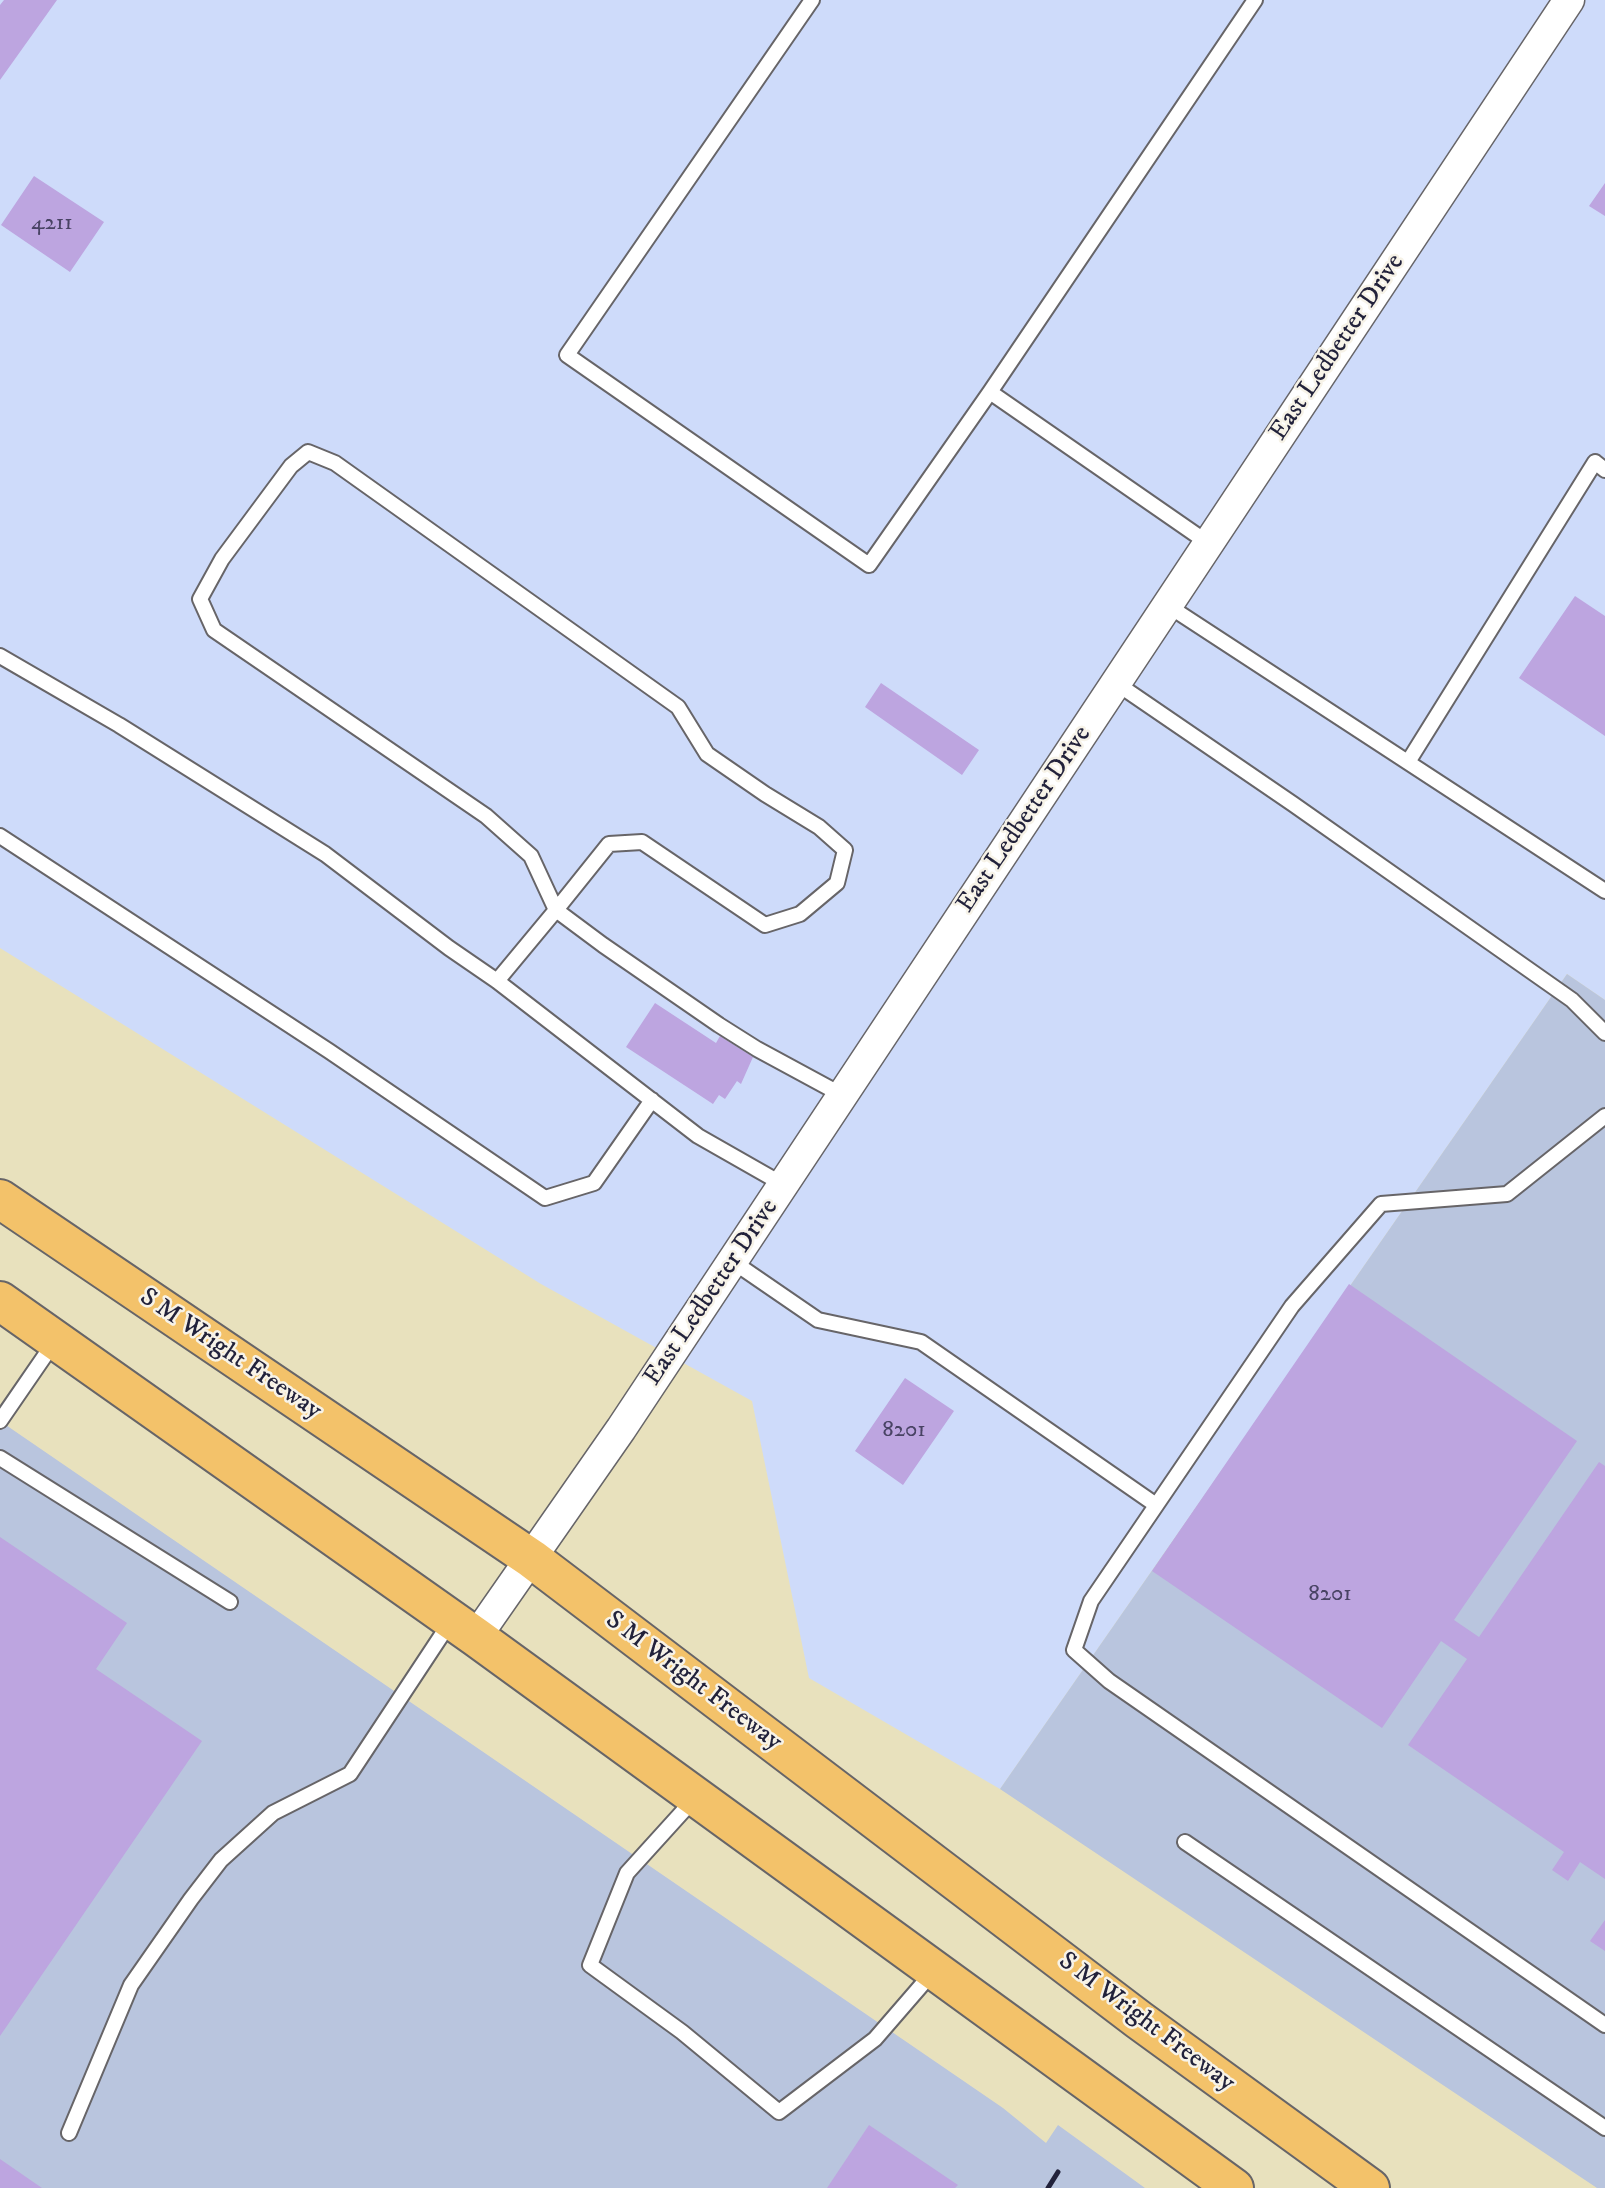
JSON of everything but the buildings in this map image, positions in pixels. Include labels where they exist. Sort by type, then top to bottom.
[{"type":"main road","name":"S M Wright Freeway","points":[[0,1199],[532,1559],[1139,2020],[1370,2188]]},
{"type":"main road","points":[[0,1300],[463,1628],[1234,2188]]},
{"type":"street","name":"East Ledbetter Drive","points":[[463,1628],[532,1559],[621,1429],[1569,0]]},
{"type":"lane","points":[[812,0],[567,355],[869,565],[990,392],[1255,0]]},
{"type":"lane","points":[[990,392],[1209,543]]},
{"type":"lane","points":[[497,981],[556,909],[609,844],[642,842],[765,925],[800,914],[836,883],[845,850],[819,827],[707,754],[678,707],[335,463],[309,452],[291,466],[230,549],[200,599],[214,629],[486,816],[531,856],[556,909],[603,945],[719,1025],[842,1096]]},
{"type":"lane","points":[[1408,762],[1595,462],[1605,470]]},
{"type":"lane","points":[[1167,605],[1605,891]]},
{"type":"lane","points":[[0,656],[119,724],[325,854],[497,981],[698,1136],[783,1185]]},
{"type":"lane","points":[[1116,683],[1572,1000],[1605,1033]]},
{"type":"lane","points":[[0,836],[329,1051],[544,1198],[594,1183],[652,1100]]},
{"type":"lane","points":[[1605,1116],[1507,1194],[1381,1204],[1292,1306],[1091,1601],[1074,1650],[1109,1681],[1605,2025]]},
{"type":"lane","points":[[732,1261],[818,1320],[921,1342],[1156,1506]]},
{"type":"lane","points":[[0,1422],[55,1339]]},
{"type":"lane","points":[[0,1458],[230,1602]]},
{"type":"lane","points":[[69,2133],[131,1985],[221,1860],[273,1813],[350,1774],[463,1628]]},
{"type":"lane","points":[[696,1797],[628,1873],[590,1965],[682,2032],[779,2112],[875,2039],[934,1971]]},
{"type":"lane","points":[[1185,1842],[1605,2128]]},
{"type":"shaded area","points":[[0,0],[1605,0],[1605,1000],[1567,974],[1000,1789],[809,1678],[752,1401],[541,1284],[0,948]]},
{"type":"shaded area","points":[[1567,974],[1605,1000],[1605,2188],[1597,2188],[1000,1789]]},
{"type":"shaded area","points":[[0,1421],[1003,2108],[1046,2143],[1058,2125],[1145,2188],[0,2188]]},
{"type":"railway","points":[[1048,2188],[1058,2172]]}]
